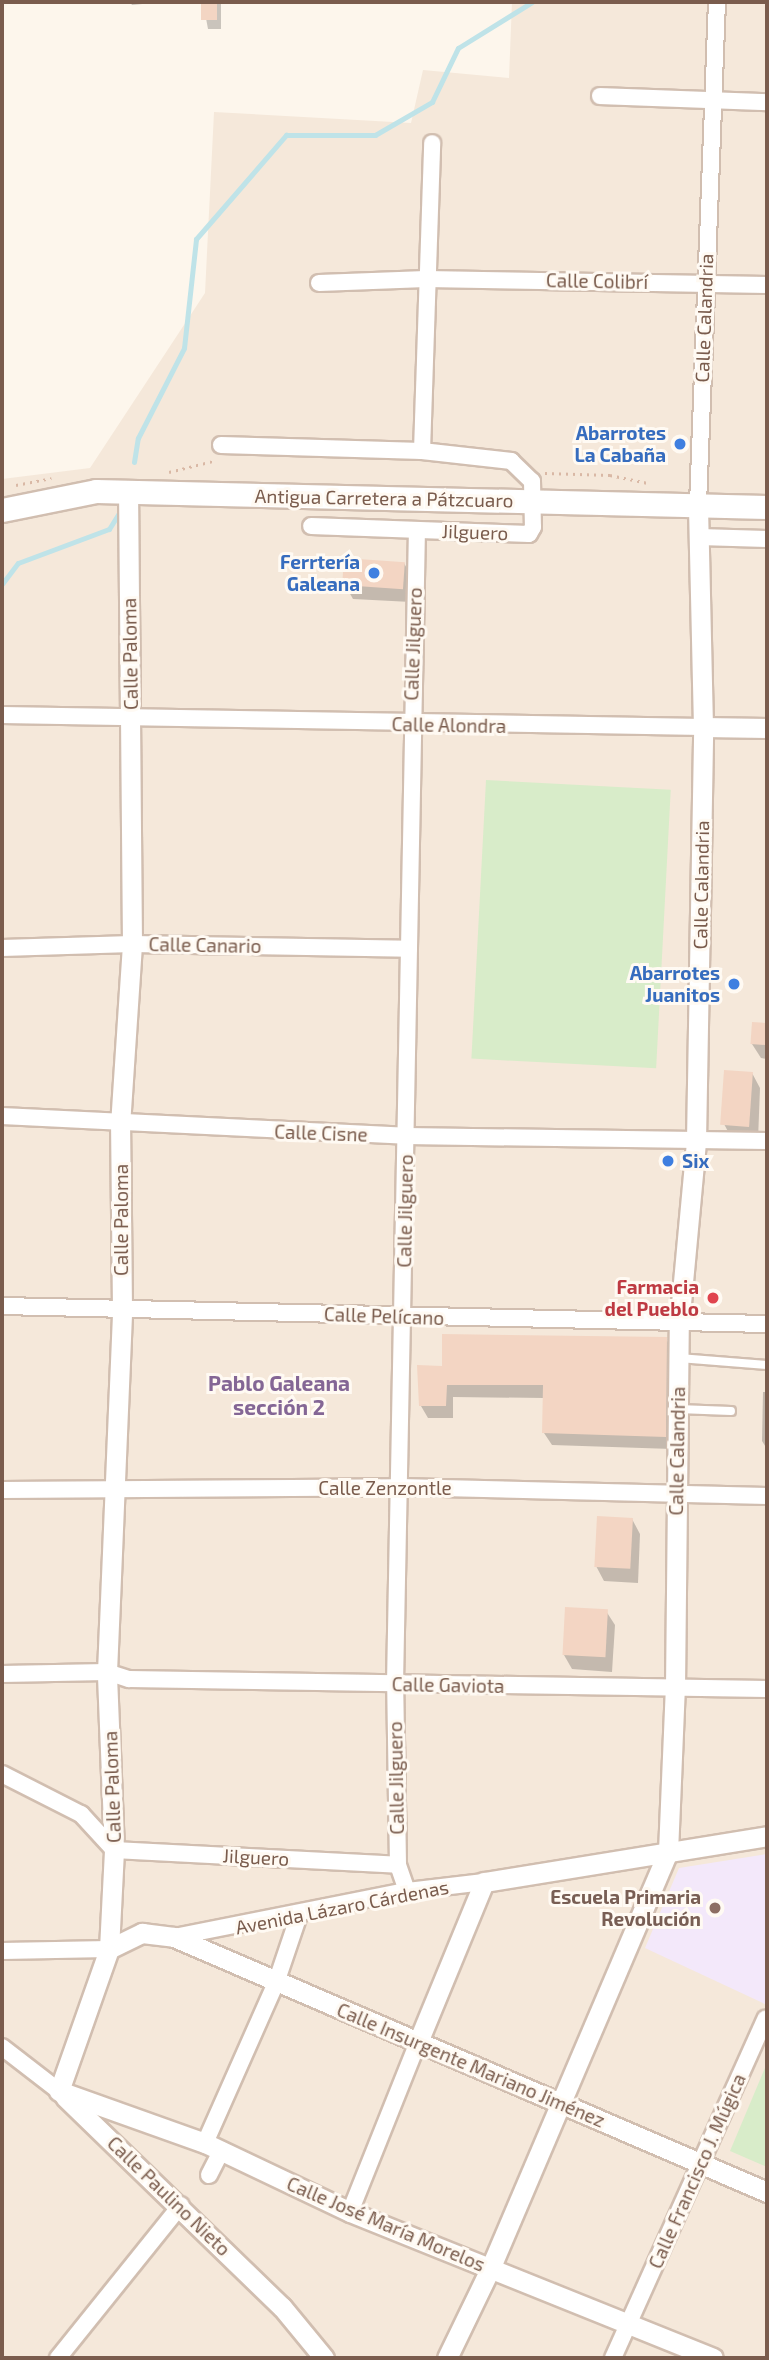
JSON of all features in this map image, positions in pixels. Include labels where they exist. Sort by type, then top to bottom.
[{"type":"main road","name":"Antigua Carretera a Pátzcuaro","points":[[2,510],[32,500],[128,491],[767,507]]},
{"type":"street","name":"Calle Calandria","points":[[668,1852],[675,1688],[679,1325],[696,1142],[703,727],[698,505],[717,2]]},
{"type":"street","points":[[600,96],[767,102]]},
{"type":"street","points":[[422,451],[432,143]]},
{"type":"street","name":"Calle Colibrí","points":[[319,283],[426,279],[767,285]]},
{"type":"street","points":[[221,444],[422,451],[511,461],[527,472]]},
{"type":"street","name":"Jilguero","points":[[416,530],[528,534],[533,527],[527,472]]},
{"type":"street","name":"Calle Paloma","points":[[59,2091],[109,1949],[114,1850],[107,1672],[122,1309],[120,1125],[132,944],[128,491]]},
{"type":"street","points":[[311,526],[416,530]]},
{"type":"street","name":"Calle Jilguero","points":[[407,1891],[398,1865],[394,1684],[416,530]]},
{"type":"street","points":[[699,537],[767,539]]},
{"type":"street","name":"Calle Alondra","points":[[2,715],[131,720],[767,728]]},
{"type":"street","name":"Calle Canario","points":[[2,948],[132,944],[409,949]]},
{"type":"street","name":"Calle Cisne","points":[[2,1116],[120,1125],[406,1136],[767,1141]]},
{"type":"street","name":"Calle Pelícano","points":[[2,1306],[679,1325],[767,1324]]},
{"type":"street","name":"Calle Zenzontle","points":[[2,1490],[399,1488],[767,1496]]},
{"type":"street","name":"Calle Gaviota","points":[[2,1674],[107,1672],[129,1679],[767,1689]]},
{"type":"street","points":[[109,1693],[129,1679]]},
{"type":"street","points":[[2,1774],[81,1814],[114,1850]]},
{"type":"street","name":"Avenida Lázaro Cárdenas","points":[[2,1951],[109,1949],[142,1933],[174,1937],[299,1915],[407,1891],[484,1882],[767,1836]]},
{"type":"street","name":"Jilguero","points":[[114,1850],[398,1865]]},
{"type":"street","points":[[447,2358],[490,2269],[668,1852]]},
{"type":"street","points":[[350,2212],[484,1882]]},
{"type":"street","points":[[209,2175],[213,2146],[276,1983],[299,1915]]},
{"type":"street","name":"Calle Insurgente Mariano Jiménez","points":[[174,1937],[767,2192]]},
{"type":"street","name":"Calle Francisco J. Múgica","points":[[613,2358],[765,2019]]},
{"type":"street","name":"Calle Paulino Nieto","points":[[2,2047],[59,2091],[181,2205],[282,2307],[324,2358]]},
{"type":"street","name":"Calle José María Morelos","points":[[59,2091],[213,2146],[350,2212],[713,2358]]},
{"type":"street","points":[[58,2358],[181,2205]]},
{"type":"lane","points":[[679,1358],[767,1365]]},
{"type":"lane","points":[[678,1409],[731,1410]]},
{"type":"path","points":[[164,473],[214,460]]},
{"type":"path","points":[[527,472],[610,475],[661,485]]},
{"type":"path","points":[[12,486],[55,478]]},
{"type":"shaded area","points":[[512,2],[767,2],[767,2358],[2,2358],[2,479],[90,468],[205,293],[214,112],[411,123],[423,70],[509,78]]},
{"type":"shaded area","name":"Escuela Primaria Revolución","points":[[767,1854],[767,2005],[645,1948],[679,1868]]},
{"type":"green space","points":[[486,780],[671,790],[656,1068],[471,1059]]},
{"type":"green space","points":[[767,2063],[767,2167],[730,2151]]},
{"type":"building","points":[[201,2],[217,2],[217,20],[201,20]]},
{"type":"building","name":"Ferrtería Galeana","points":[[344,558],[405,562],[403,589],[342,585]]},
{"type":"building","points":[[752,1022],[767,1023],[765,1045],[750,1044]]},
{"type":"building","points":[[724,1070],[753,1072],[749,1127],[720,1125]]},
{"type":"building","points":[[442,1334],[667,1337],[666,1437],[542,1433],[543,1385],[447,1385],[446,1406],[419,1406],[417,1365],[442,1366]]},
{"type":"building","points":[[597,1516],[633,1518],[630,1569],[594,1567]]},
{"type":"building","points":[[565,1607],[608,1609],[605,1657],[562,1655]]},
{"type":"waterway","points":[[134,462],[138,438],[184,348],[196,239],[286,135],[375,135],[432,102],[458,48],[532,2]]},
{"type":"waterway","points":[[2,584],[18,563],[109,529],[121,510]]},
{"type":"place","name":"Abarrotes La Cabaña","points":[[680,444]]},
{"type":"place","name":"Ferrtería Galeana","points":[[374,573]]},
{"type":"place","name":"Abarrotes Juanitos","points":[[734,984]]},
{"type":"place","name":"Six","points":[[668,1161]]},
{"type":"place","name":"Farmacia del Pueblo","points":[[713,1298]]},
{"type":"place","name":"Escuela Primaria Revolución","points":[[715,1908]]},
{"type":"district","name":"Pablo Galeana sección 2","points":[[279,1395]]}]
